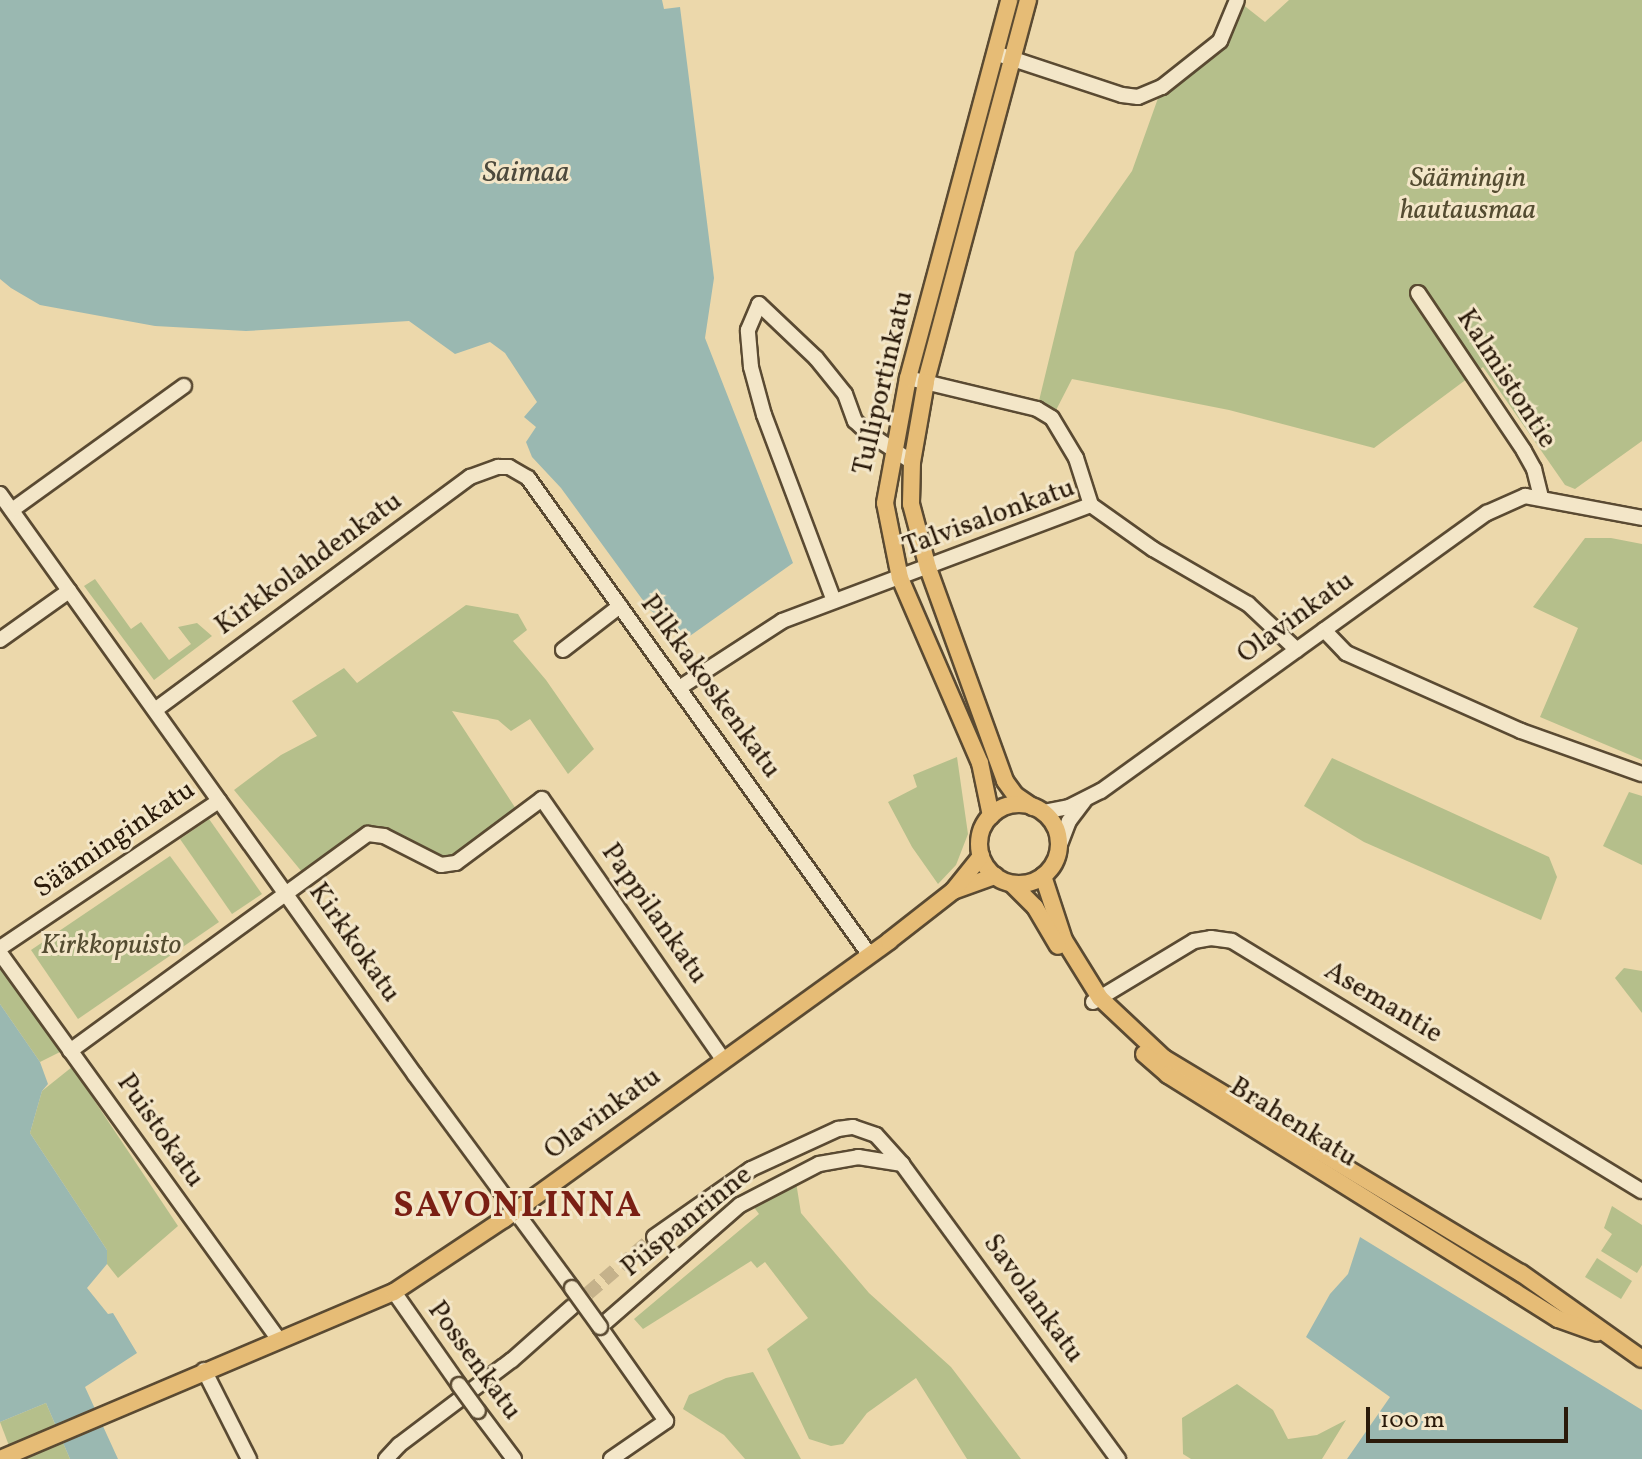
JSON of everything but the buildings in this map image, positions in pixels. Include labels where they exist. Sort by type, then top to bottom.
[{"type":"main road","name":"Tulliportinkatu","points":[[991,816],[980,763],[900,578],[885,503],[892,450],[908,378],[1009,0]]},
{"type":"main road","name":"Tulliportinkatu","points":[[1028,0],[926,382],[912,462],[911,504],[928,568],[1005,781],[1015,795],[1038,810]]},
{"type":"main road","points":[[1011,805],[1038,810],[1052,822],[1059,847],[1051,868],[1043,876],[1012,884],[995,876],[981,856],[980,834],[991,816],[1011,805]]},
{"type":"main road","name":"Olavinkatu","points":[[0,1459],[115,1407],[394,1292],[516,1210],[869,954],[953,891],[981,856]]},
{"type":"main road","name":"Olavinkatu","points":[[953,891],[995,876]]},
{"type":"main road","name":"Brahenkatu","points":[[1043,876],[1064,940],[1096,1000]]},
{"type":"main road","name":"Brahenkatu","points":[[1012,884],[1035,907],[1096,1000],[1183,1070],[1521,1273],[1642,1359]]},
{"type":"street","points":[[995,53],[1122,95],[1138,97],[1162,87],[1220,41],[1237,0]]},
{"type":"street","name":"Kalmistontie","points":[[1418,293],[1524,451],[1534,469],[1541,498]]},
{"type":"street","points":[[834,601],[764,415],[754,379],[748,330],[759,304],[816,358],[845,394],[855,421],[912,462]]},
{"type":"street","points":[[908,378],[1037,409],[1052,418],[1076,458],[1091,505]]},
{"type":"street","points":[[12,510],[184,386]]},
{"type":"street","name":"Pilkkakoskenkatu","points":[[498,467],[519,471],[528,478],[869,954]]},
{"type":"street","name":"Kirkkolahdenkatu","points":[[155,710],[470,477],[498,467]]},
{"type":"street","name":"Kirkkokatu","points":[[0,494],[666,1421],[611,1459]]},
{"type":"street","name":"Olavinkatu","points":[[1038,810],[1069,807],[1087,798],[1487,513],[1525,496],[1541,498]]},
{"type":"street","points":[[1541,498],[1642,518]]},
{"type":"street","name":"Talvisalonkatu","points":[[679,688],[782,621],[1091,505],[1153,549],[1248,604],[1297,650]]},
{"type":"street","points":[[0,640],[69,591]]},
{"type":"street","points":[[563,650],[620,606]]},
{"type":"street","points":[[1324,630],[1346,653],[1521,731],[1642,774]]},
{"type":"street","name":"Olavinkatu","points":[[1059,847],[1069,821],[1087,798]]},
{"type":"street","name":"Pappilankatu","points":[[288,893],[368,834],[384,836],[441,865],[456,863],[542,799],[723,1059]]},
{"type":"street","name":"Sääminginkatu","points":[[0,950],[219,801]]},
{"type":"street","points":[[70,1051],[288,893]]},
{"type":"street","name":"Asemantie","points":[[1096,1000],[1194,941],[1211,938],[1232,941],[1642,1191]]},
{"type":"street","name":"Puistokatu","points":[[0,950],[278,1339]]},
{"type":"street","points":[[654,1237],[751,1169],[838,1129],[864,1129],[864,1149],[858,1157]]},
{"type":"street","name":"Savolankatu","points":[[864,1129],[887,1143],[1118,1459]]},
{"type":"street","name":"Piispanrinne","points":[[600,1327],[740,1205],[819,1164],[858,1157],[904,1167]]},
{"type":"street","name":"Possenkatu","points":[[394,1292],[514,1459]]},
{"type":"street","points":[[386,1459],[399,1445],[485,1382],[572,1307]]},
{"type":"street","points":[[204,1370],[249,1459]]},
{"type":"green space","name":"Säämingin hautausmaa","points":[[1237,0],[1265,22],[1289,0],[1642,0],[1642,441],[1575,489],[1565,485],[1483,367],[1374,448],[1229,410],[1072,379],[1052,418],[1037,409],[1075,252],[1132,171],[1162,87],[1220,41]]},
{"type":"green space","points":[[1585,538],[1611,538],[1642,544],[1642,760],[1540,717],[1578,628],[1533,607]]},
{"type":"green space","points":[[95,579],[131,629],[141,622],[169,660],[191,644],[178,627],[197,623],[212,636],[154,680],[84,586]]},
{"type":"green space","points":[[466,605],[518,614],[527,630],[513,641],[546,680],[594,749],[568,774],[530,719],[511,731],[498,720],[452,711],[520,815],[456,863],[368,834],[307,878],[234,790],[281,755],[317,736],[292,701],[344,668],[357,683]]},
{"type":"green space","points":[[957,757],[968,834],[956,865],[938,884],[912,847],[888,802],[917,787],[913,775]]},
{"type":"green space","points":[[1332,758],[1549,857],[1557,877],[1541,920],[1364,842],[1304,806]]},
{"type":"green space","points":[[1629,792],[1642,796],[1642,865],[1603,846]]},
{"type":"green space","points":[[209,819],[262,894],[232,914],[180,839]]},
{"type":"green space","name":"Kirkkopuisto","points":[[170,856],[219,922],[78,1019],[31,950]]},
{"type":"green space","points":[[0,963],[62,1051],[40,1062],[0,1004]]},
{"type":"green space","points":[[1624,968],[1642,971],[1642,1013],[1615,978]]},
{"type":"green space","points":[[72,1067],[178,1226],[118,1278],[107,1264],[107,1250],[30,1133],[42,1091]]},
{"type":"green space","points":[[796,1182],[801,1213],[869,1293],[951,1367],[1021,1459],[967,1459],[916,1378],[867,1413],[843,1444],[831,1446],[809,1439],[767,1349],[808,1318],[765,1262],[757,1268],[751,1261],[643,1329],[634,1319],[759,1214],[753,1206]]},
{"type":"green space","points":[[1612,1206],[1642,1225],[1642,1265],[1637,1273],[1601,1251],[1612,1234],[1604,1228]]},
{"type":"green space","points":[[1597,1258],[1632,1281],[1621,1299],[1585,1277]]},
{"type":"green space","points":[[753,1372],[801,1459],[745,1459],[724,1435],[683,1409],[689,1395],[726,1378]]},
{"type":"green space","points":[[1237,1384],[1273,1410],[1288,1439],[1317,1435],[1346,1420],[1322,1459],[1191,1459],[1183,1454],[1182,1418]]},
{"type":"green space","points":[[46,1403],[70,1459],[14,1459],[0,1422]]},
{"type":"water","name":"Saimaa","points":[[0,0],[662,0],[664,9],[680,7],[714,278],[705,338],[793,563],[687,638],[650,610],[561,488],[532,457],[526,442],[536,427],[524,417],[537,402],[505,353],[490,342],[455,354],[409,321],[246,331],[155,326],[40,305],[11,288],[0,279]]},
{"type":"water","points":[[0,1004],[40,1062],[48,1084],[42,1091],[30,1133],[107,1250],[107,1264],[87,1288],[108,1314],[113,1313],[137,1353],[85,1387],[118,1459],[70,1459],[46,1403],[0,1422]]},
{"type":"water","points":[[1360,1237],[1642,1410],[1642,1459],[1347,1459],[1390,1397],[1306,1337],[1330,1294],[1348,1274]]},
{"type":"tunnel","points":[[572,1307],[654,1237]]},
{"type":"district","name":"SAVONLINNA","points":[[518,1208]]}]
